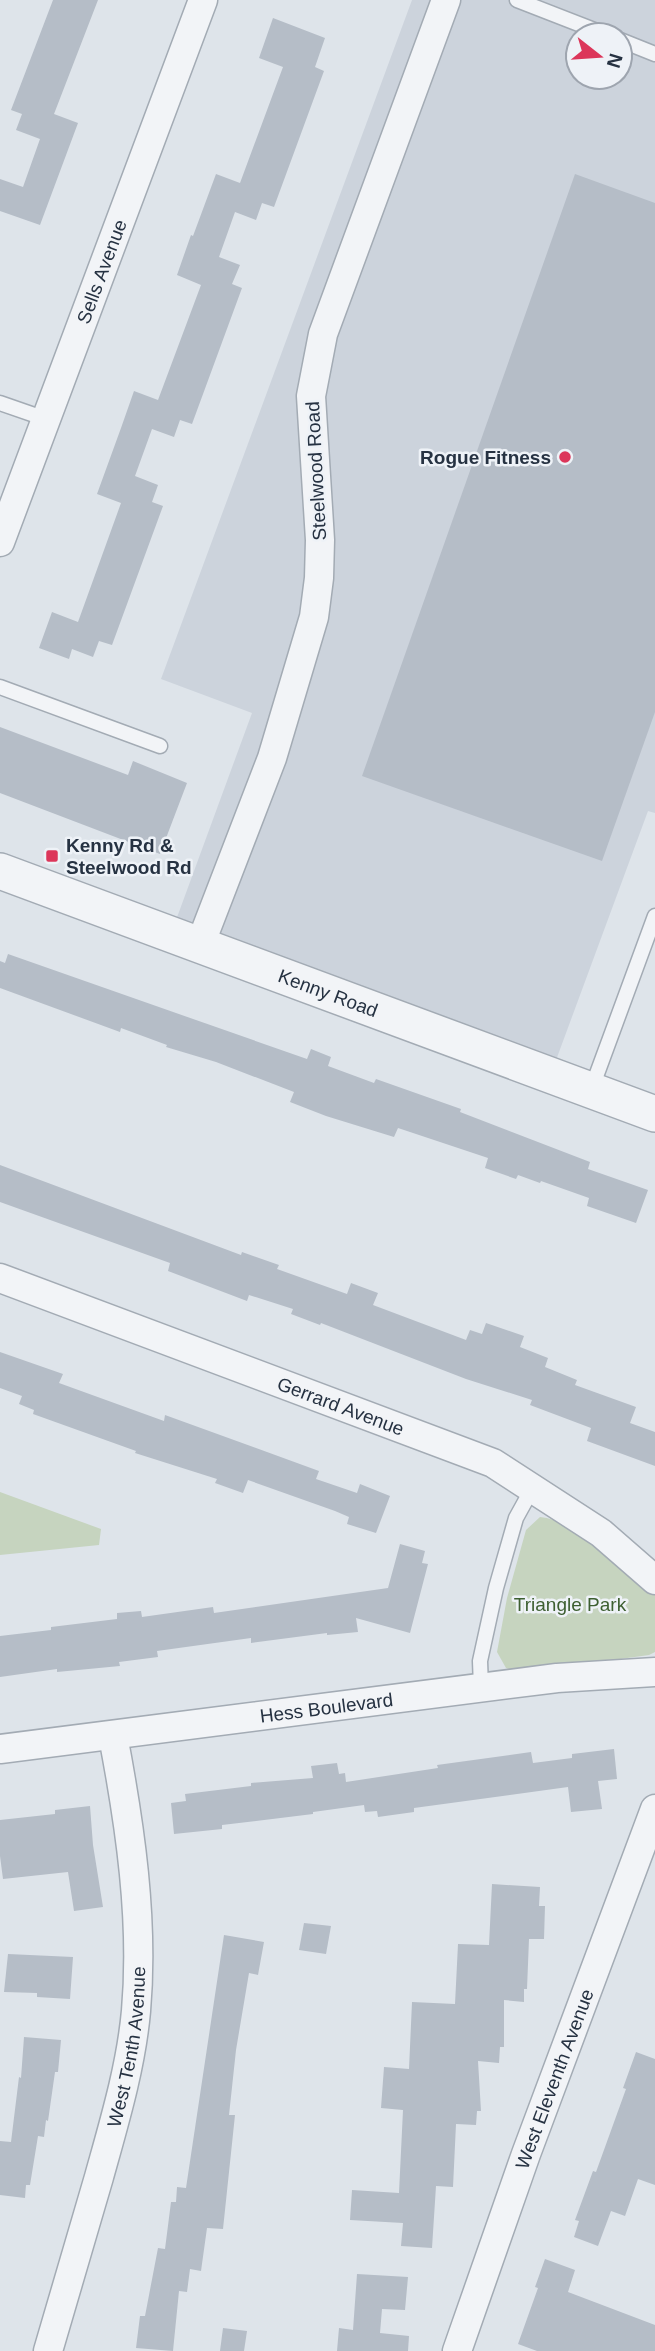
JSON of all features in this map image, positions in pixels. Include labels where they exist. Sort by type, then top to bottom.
[{"type":"street","name":"Sells Avenue","points":[[0,542],[203,0]]},
{"type":"street","name":"Steelwood Road","points":[[200,945],[272,758],[314,617],[320,540],[311,396],[323,334],[446,0]]},
{"type":"street","name":"Kenny Road","points":[[0,871],[655,1114]]},
{"type":"street","name":"Gerrard Avenue","points":[[0,1278],[493,1464],[601,1533],[655,1580]]},
{"type":"street","name":"Hess Boulevard","points":[[0,1749],[557,1678],[655,1672]]},
{"type":"street","name":"West Tenth Avenue","points":[[48,2351],[112,2132],[126,2073],[136,2012],[138,1938],[126,1806],[113,1736]]},
{"type":"street","name":"West Eleventh Avenue","points":[[457,2351],[526,2154],[655,1809]]},
{"type":"lane","points":[[517,0],[571,21]]},
{"type":"lane","points":[[634,46],[655,54]]},
{"type":"lane","points":[[0,403],[46,419]]},
{"type":"lane","points":[[0,687],[160,746]]},
{"type":"lane","points":[[591,1090],[655,916]]},
{"type":"lane","points":[[481,1687],[480,1661],[496,1588],[516,1518],[532,1489]]},
{"type":"shaded area","points":[[412,0],[655,0],[655,813],[648,811],[552,1071],[172,931],[252,713],[161,679]]},
{"type":"green space","points":[[0,1492],[101,1529],[99,1545],[0,1555]]},
{"type":"green space","name":"Triangle Park","points":[[540,1517],[555,1520],[586,1537],[655,1595],[655,1652],[519,1673],[506,1668],[497,1652],[507,1598],[526,1530]]},
{"type":"building","points":[[53,0],[98,0],[54,114],[78,123],[40,225],[0,211],[0,179],[23,187],[40,139],[16,130],[22,114],[11,110]]},
{"type":"building","points":[[273,18],[325,38],[315,67],[324,71],[274,207],[262,203],[256,220],[235,212],[219,257],[240,265],[232,284],[242,288],[192,424],[180,420],[174,437],[152,429],[135,476],[158,485],[152,502],[163,506],[112,645],[99,641],[93,657],[72,649],[69,659],[39,648],[52,612],[78,622],[121,503],[97,494],[134,391],[158,400],[201,285],[177,275],[191,235],[193,236],[216,174],[240,183],[283,67],[259,58]]},
{"type":"building","name":"Rogue Fitness","points":[[575,174],[655,203],[655,712],[602,861],[362,776]]},
{"type":"building","points":[[0,727],[128,775],[133,761],[187,783],[160,854],[0,793]]},
{"type":"building","points":[[8,954],[307,1059],[311,1049],[331,1057],[328,1066],[374,1083],[376,1079],[461,1109],[460,1112],[590,1162],[588,1169],[648,1190],[636,1223],[587,1206],[589,1198],[541,1181],[540,1183],[518,1175],[516,1179],[485,1168],[488,1158],[398,1128],[394,1137],[326,1116],[290,1102],[294,1092],[216,1062],[166,1047],[167,1045],[121,1028],[120,1032],[0,988],[0,961],[5,963]]},
{"type":"building","points":[[0,1165],[241,1255],[242,1252],[279,1265],[277,1269],[347,1294],[351,1283],[378,1293],[373,1305],[466,1340],[470,1330],[482,1334],[486,1323],[524,1336],[520,1347],[548,1358],[545,1367],[577,1380],[575,1385],[636,1407],[630,1423],[655,1432],[655,1466],[587,1441],[591,1428],[530,1405],[532,1400],[466,1379],[291,1314],[293,1309],[249,1295],[247,1301],[168,1271],[170,1263],[0,1202]]},
{"type":"building","points":[[0,1352],[63,1374],[59,1383],[164,1421],[165,1415],[319,1471],[316,1479],[357,1493],[360,1484],[390,1496],[376,1533],[347,1524],[349,1517],[335,1511],[248,1480],[243,1493],[215,1483],[217,1479],[135,1453],[136,1451],[33,1414],[34,1410],[19,1404],[22,1396],[0,1388]]},
{"type":"building","points":[[400,1544],[425,1551],[422,1563],[428,1564],[410,1633],[356,1618],[358,1632],[327,1633],[251,1643],[251,1638],[157,1651],[158,1657],[119,1662],[120,1666],[57,1672],[57,1669],[0,1677],[0,1636],[117,1619],[117,1613],[141,1611],[142,1617],[213,1607],[214,1613],[388,1588]]},
{"type":"building","points":[[614,1749],[617,1779],[598,1781],[602,1809],[571,1812],[568,1787],[414,1808],[414,1812],[378,1817],[377,1811],[365,1812],[364,1805],[222,1825],[222,1829],[174,1834],[171,1803],[186,1801],[185,1794],[251,1786],[251,1783],[313,1778],[311,1766],[337,1763],[339,1774],[345,1773],[346,1782],[438,1768],[437,1765],[531,1752],[533,1763],[572,1758],[572,1754]]},
{"type":"building","points":[[90,1806],[103,1907],[74,1911],[68,1872],[3,1879],[0,1820],[55,1814],[55,1810]]},
{"type":"building","points":[[492,1884],[540,1887],[539,1906],[545,1906],[544,1939],[529,1939],[524,2002],[504,2000],[504,2047],[500,2047],[499,2063],[478,2061],[481,2111],[477,2111],[476,2125],[456,2124],[453,2187],[436,2186],[432,2248],[401,2246],[403,2223],[350,2220],[352,2190],[399,2193],[403,2110],[381,2108],[384,2067],[409,2069],[412,2002],[455,2004],[458,1944],[489,1945]]},
{"type":"building","points":[[304,1923],[331,1926],[326,1954],[299,1950]]},
{"type":"building","points":[[224,1935],[264,1942],[258,1975],[249,1973],[236,2050],[229,2115],[235,2115],[223,2229],[207,2228],[201,2271],[190,2269],[187,2292],[179,2291],[173,2351],[136,2348],[140,2316],[145,2316],[158,2248],[165,2249],[171,2202],[176,2202],[177,2187],[186,2188]]},
{"type":"building","points":[[8,1954],[73,1957],[70,1999],[37,1997],[37,1993],[4,1992]]},
{"type":"building","points":[[24,2037],[61,2040],[58,2072],[55,2072],[48,2121],[46,2120],[44,2137],[38,2136],[30,2185],[26,2185],[25,2198],[0,2195],[0,2141],[11,2142]]},
{"type":"building","points":[[636,2052],[655,2059],[655,2185],[638,2179],[625,2216],[611,2211],[598,2246],[574,2237],[579,2221],[575,2220],[593,2171],[596,2172],[626,2089],[623,2088]]},
{"type":"building","points":[[545,2259],[575,2270],[568,2292],[655,2325],[655,2351],[537,2351],[518,2344],[538,2288],[535,2287]]},
{"type":"building","points":[[357,2274],[408,2277],[405,2310],[382,2309],[380,2333],[409,2336],[408,2351],[337,2351],[339,2328],[353,2330]]},
{"type":"building","points":[[223,2328],[247,2331],[244,2351],[220,2351]]},
{"type":"place","name":"Rogue Fitness","points":[[565,457]]},
{"type":"place","name":"Kenny Rd & Steelwood Rd","points":[[52,856]]}]
